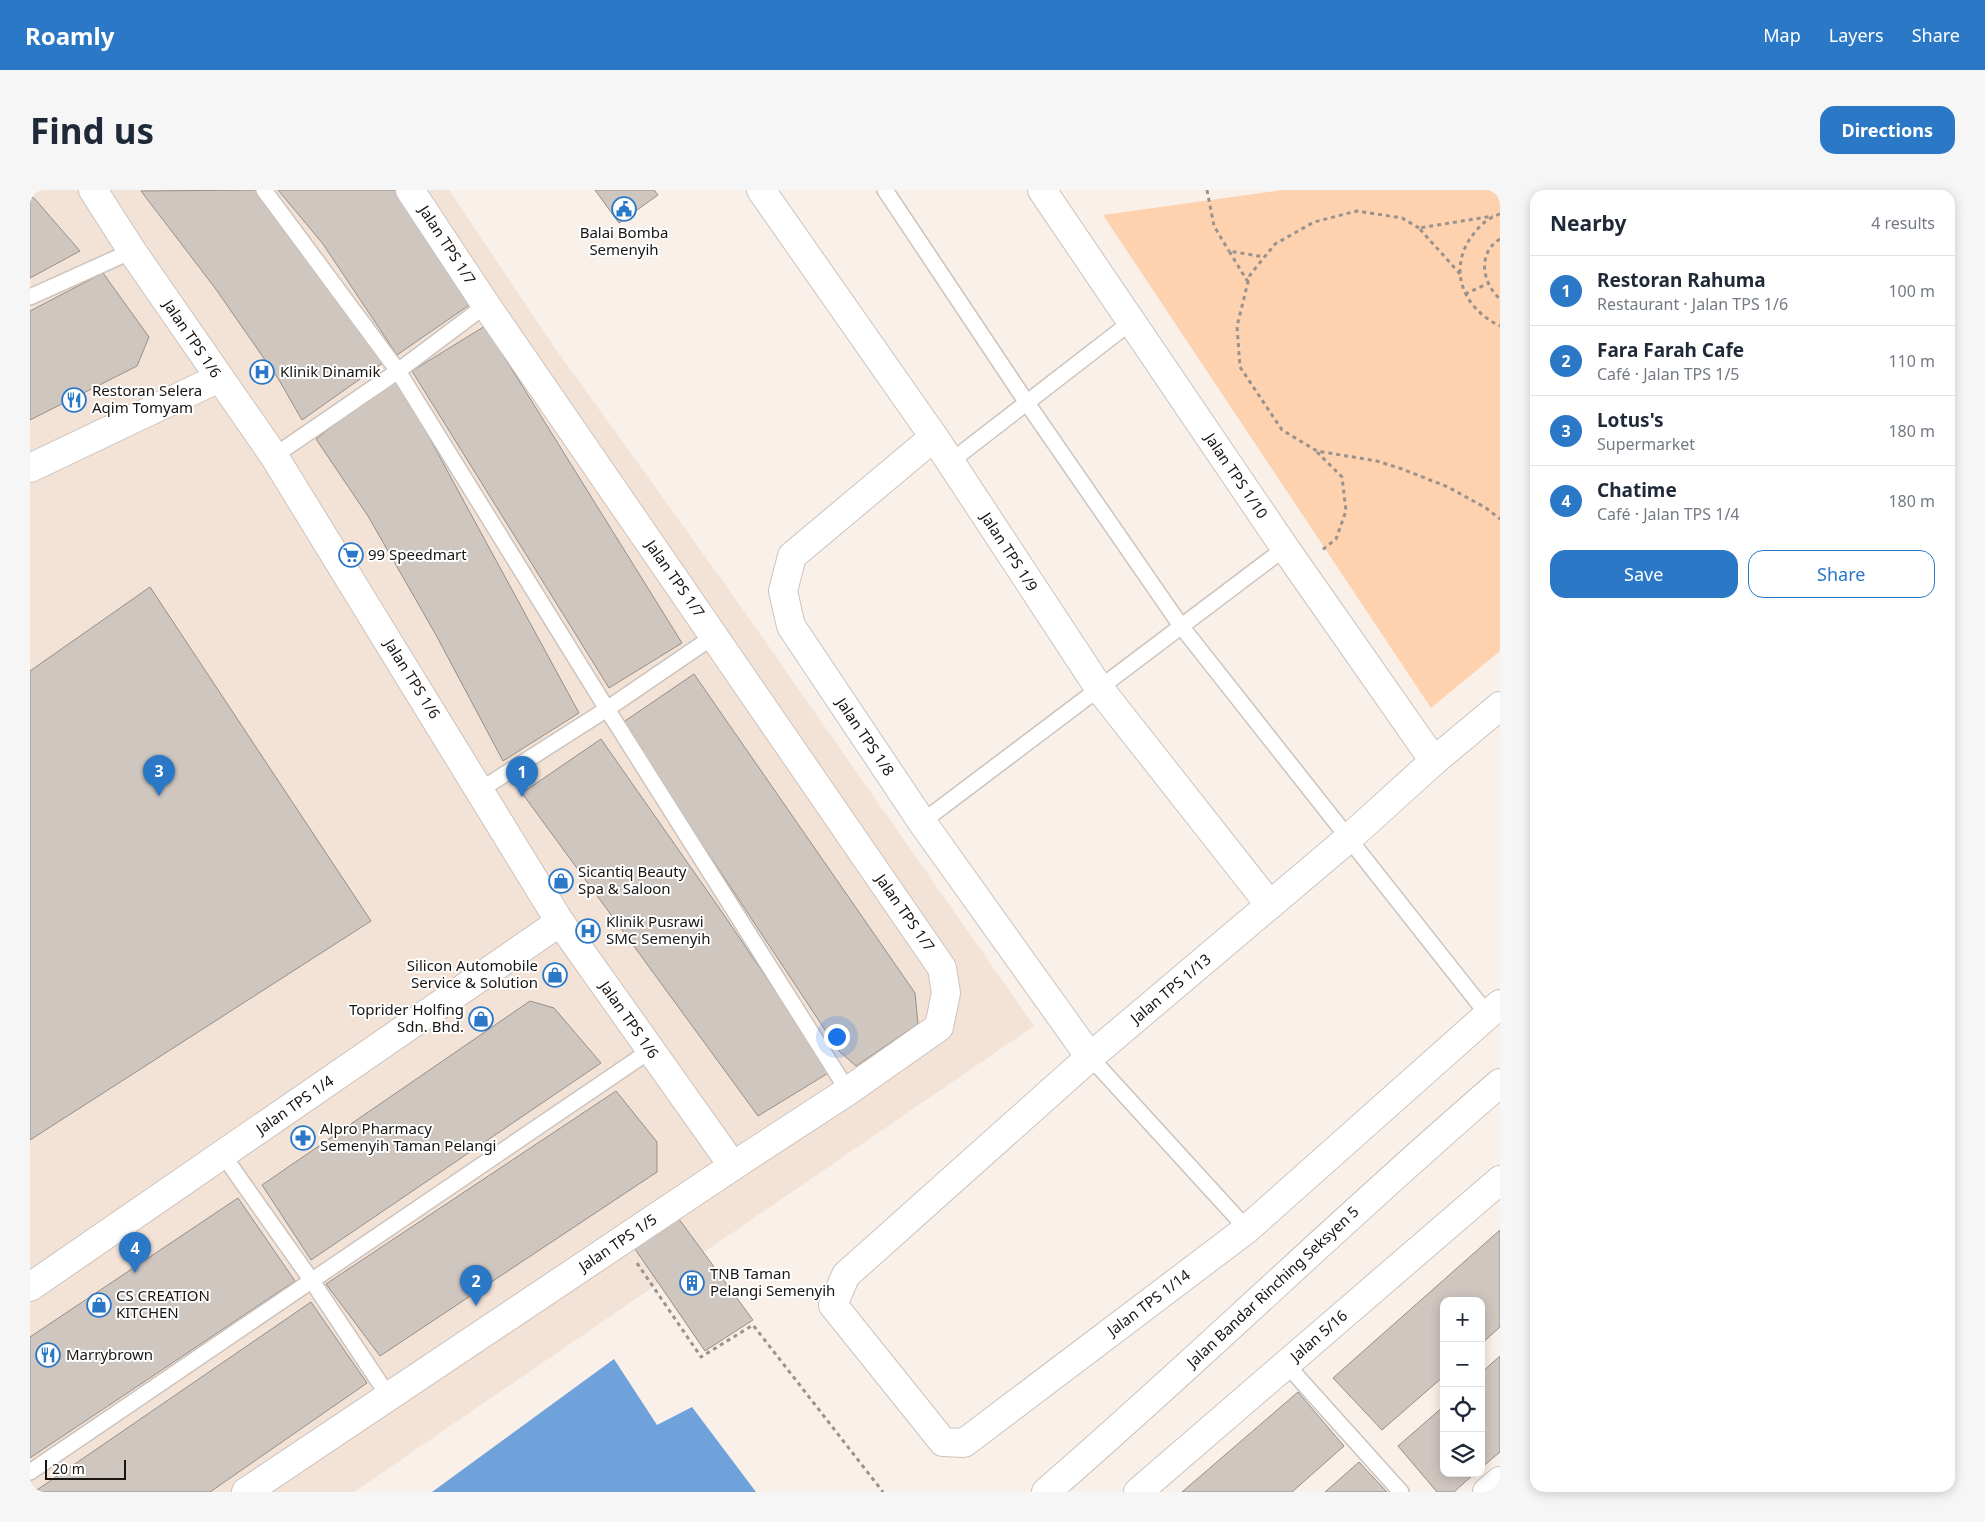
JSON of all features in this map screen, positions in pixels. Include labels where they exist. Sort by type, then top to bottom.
[{"type":"street","name":"Jalan TPS 1/6","points":[[93,190],[132,251],[274,456],[560,922],[733,1166]]},
{"type":"street","name":"Jalan TPS 1/7","points":[[410,190],[486,305],[942,968]]},
{"type":"street","name":"Jalan TPS 1/9","points":[[761,190],[934,437],[1099,688],[1270,905]]},
{"type":"street","name":"Jalan TPS 1/10","points":[[1045,190],[1131,322],[1285,548],[1434,761]]},
{"type":"street","points":[[30,468],[219,378]]},
{"type":"street","name":"Jalan TPS 1/8","points":[[934,437],[792,556],[783,591],[791,626],[922,822],[1090,1057]]},
{"type":"street","name":"Jalan TPS 1/13","points":[[846,1275],[1090,1057],[1349,838],[1434,761],[1500,706]]},
{"type":"street","name":"Jalan TPS 1/4","points":[[30,1287],[224,1155],[455,992],[560,922]]},
{"type":"street","name":"Jalan TPS 1/5","points":[[246,1492],[733,1166],[848,1092],[939,1027],[946,993],[942,968]]},
{"type":"street","name":"Jalan TPS 1/14","points":[[846,1275],[833,1305],[943,1442],[964,1443],[1247,1229],[1494,1010]]},
{"type":"street","name":"Jalan Bandar Rinching Seksyen 5","points":[[1046,1492],[1106,1440],[1427,1146],[1500,1083]]},
{"type":"street","name":"Jalan 5/16","points":[[1138,1492],[1500,1180]]},
{"type":"street","points":[[1487,1492],[1500,1481]]},
{"type":"lane","points":[[264,190],[398,371],[607,709],[848,1092]]},
{"type":"lane","points":[[885,190],[1027,404],[1182,626],[1349,838],[1494,1010]]},
{"type":"lane","points":[[30,297],[132,251]]},
{"type":"lane","points":[[274,456],[398,371],[486,305]]},
{"type":"lane","points":[[950,462],[1131,322]]},
{"type":"lane","points":[[922,822],[1285,548]]},
{"type":"lane","points":[[480,790],[607,709],[714,636]]},
{"type":"lane","points":[[30,1472],[651,1050]]},
{"type":"lane","points":[[1090,1057],[1247,1229]]},
{"type":"lane","points":[[224,1155],[312,1280],[389,1397]]},
{"type":"lane","points":[[1286,1364],[1401,1492]]},
{"type":"path","points":[[1207,190],[1214,226],[1248,282]]},
{"type":"path","points":[[1315,556],[1336,539],[1346,511],[1342,477],[1317,451],[1282,430],[1240,367],[1237,326],[1250,275],[1275,244],[1314,222],[1357,211],[1402,218],[1419,228],[1460,274]]},
{"type":"path","points":[[1419,228],[1498,215]]},
{"type":"path","points":[[1498,215],[1480,225],[1469,239],[1462,256],[1460,274],[1465,294],[1474,308],[1487,320],[1500,326]]},
{"type":"path","points":[[1500,239],[1489,250],[1484,261],[1487,284],[1500,299]]},
{"type":"path","points":[[1230,251],[1264,257]]},
{"type":"path","points":[[1465,294],[1487,284]]},
{"type":"path","points":[[1317,451],[1376,461],[1402,469],[1448,487],[1486,508],[1500,519]]},
{"type":"path","points":[[622,1240],[701,1357],[753,1325],[883,1492]]},
{"type":"shaded area","points":[[30,190],[449,190],[555,348],[730,591],[1034,1026],[354,1492],[30,1492]]},
{"type":"shaded area","points":[[1283,190],[1500,190],[1500,651],[1431,708],[1103,215]]},
{"type":"water","points":[[614,1359],[657,1425],[692,1407],[756,1492],[432,1492]]},
{"type":"building","points":[[256,190],[321,272],[384,362],[302,420],[279,380],[215,288],[141,191]]},
{"type":"building","points":[[278,190],[395,190],[475,301],[397,355],[323,244]]},
{"type":"building","name":"Balai Bomba Semenyih","points":[[595,190],[654,190],[658,195],[619,223]]},
{"type":"building","points":[[30,197],[34,198],[80,251],[30,278]]},
{"type":"building","points":[[103,273],[149,337],[137,366],[30,420],[30,311]]},
{"type":"building","points":[[485,326],[682,643],[609,688],[412,371]]},
{"type":"building","points":[[393,379],[417,415],[579,713],[503,761],[436,635],[368,516],[316,439]]},
{"type":"building","points":[[150,587],[371,921],[30,1140],[30,671]]},
{"type":"building","points":[[694,674],[915,993],[918,1024],[856,1066],[839,1051],[622,723]]},
{"type":"building","points":[[601,739],[722,912],[830,1072],[758,1116],[522,793]]},
{"type":"building","points":[[530,1001],[554,1008],[601,1063],[311,1260],[262,1185]]},
{"type":"building","points":[[616,1091],[657,1142],[657,1172],[380,1356],[326,1284]]},
{"type":"building","points":[[238,1198],[295,1281],[30,1458],[30,1337]]},
{"type":"building","name":"TNB Taman Pelangi Semenyih","points":[[676,1215],[753,1320],[705,1351],[633,1246]]},
{"type":"building","points":[[1500,1230],[1500,1327],[1485,1340],[1485,1297],[1440,1297],[1440,1379],[1382,1430],[1333,1378]]},
{"type":"building","points":[[311,1302],[367,1383],[210,1492],[34,1492]]},
{"type":"building","points":[[1500,1356],[1500,1452],[1485,1465],[1485,1387],[1485,1369]]},
{"type":"building","points":[[1298,1392],[1344,1446],[1292,1492],[1182,1492]]},
{"type":"building","points":[[1440,1409],[1440,1477],[1471,1477],[1454,1492],[1437,1492],[1398,1446]]},
{"type":"building","points":[[1359,1462],[1387,1492],[1325,1492]]},
{"type":"place","name":"Balai Bomba Semenyih","points":[[624,209]]},
{"type":"place","name":"Klinik Dinamik","points":[[262,372]]},
{"type":"place","name":"Restoran Selera Aqim Tomyam","points":[[74,400]]},
{"type":"place","name":"99 Speedmart","points":[[351,555]]},
{"type":"place","name":"Lotus's","points":[[159,796]]},
{"type":"place","name":"Restoran Rahuma","points":[[522,797]]},
{"type":"place","name":"Sicantiq Beauty Spa & Saloon","points":[[561,881]]},
{"type":"place","name":"Klinik Pusrawi SMC Semenyih","points":[[588,931]]},
{"type":"place","name":"Silicon Automobile Service & Solution","points":[[555,975]]},
{"type":"place","name":"Toprider Holfing Sdn. Bhd.","points":[[481,1019]]},
{"type":"place","name":"Alpro Pharmacy Semenyih Taman Pelangi","points":[[303,1138]]},
{"type":"place","name":"Chatime","points":[[135,1273]]},
{"type":"place","name":"TNB Taman Pelangi Semenyih","points":[[692,1283]]},
{"type":"place","name":"CS CREATION KITCHEN","points":[[99,1305]]},
{"type":"place","name":"Fara Farah Cafe","points":[[476,1306]]},
{"type":"place","name":"Marrybrown","points":[[48,1355]]}]
